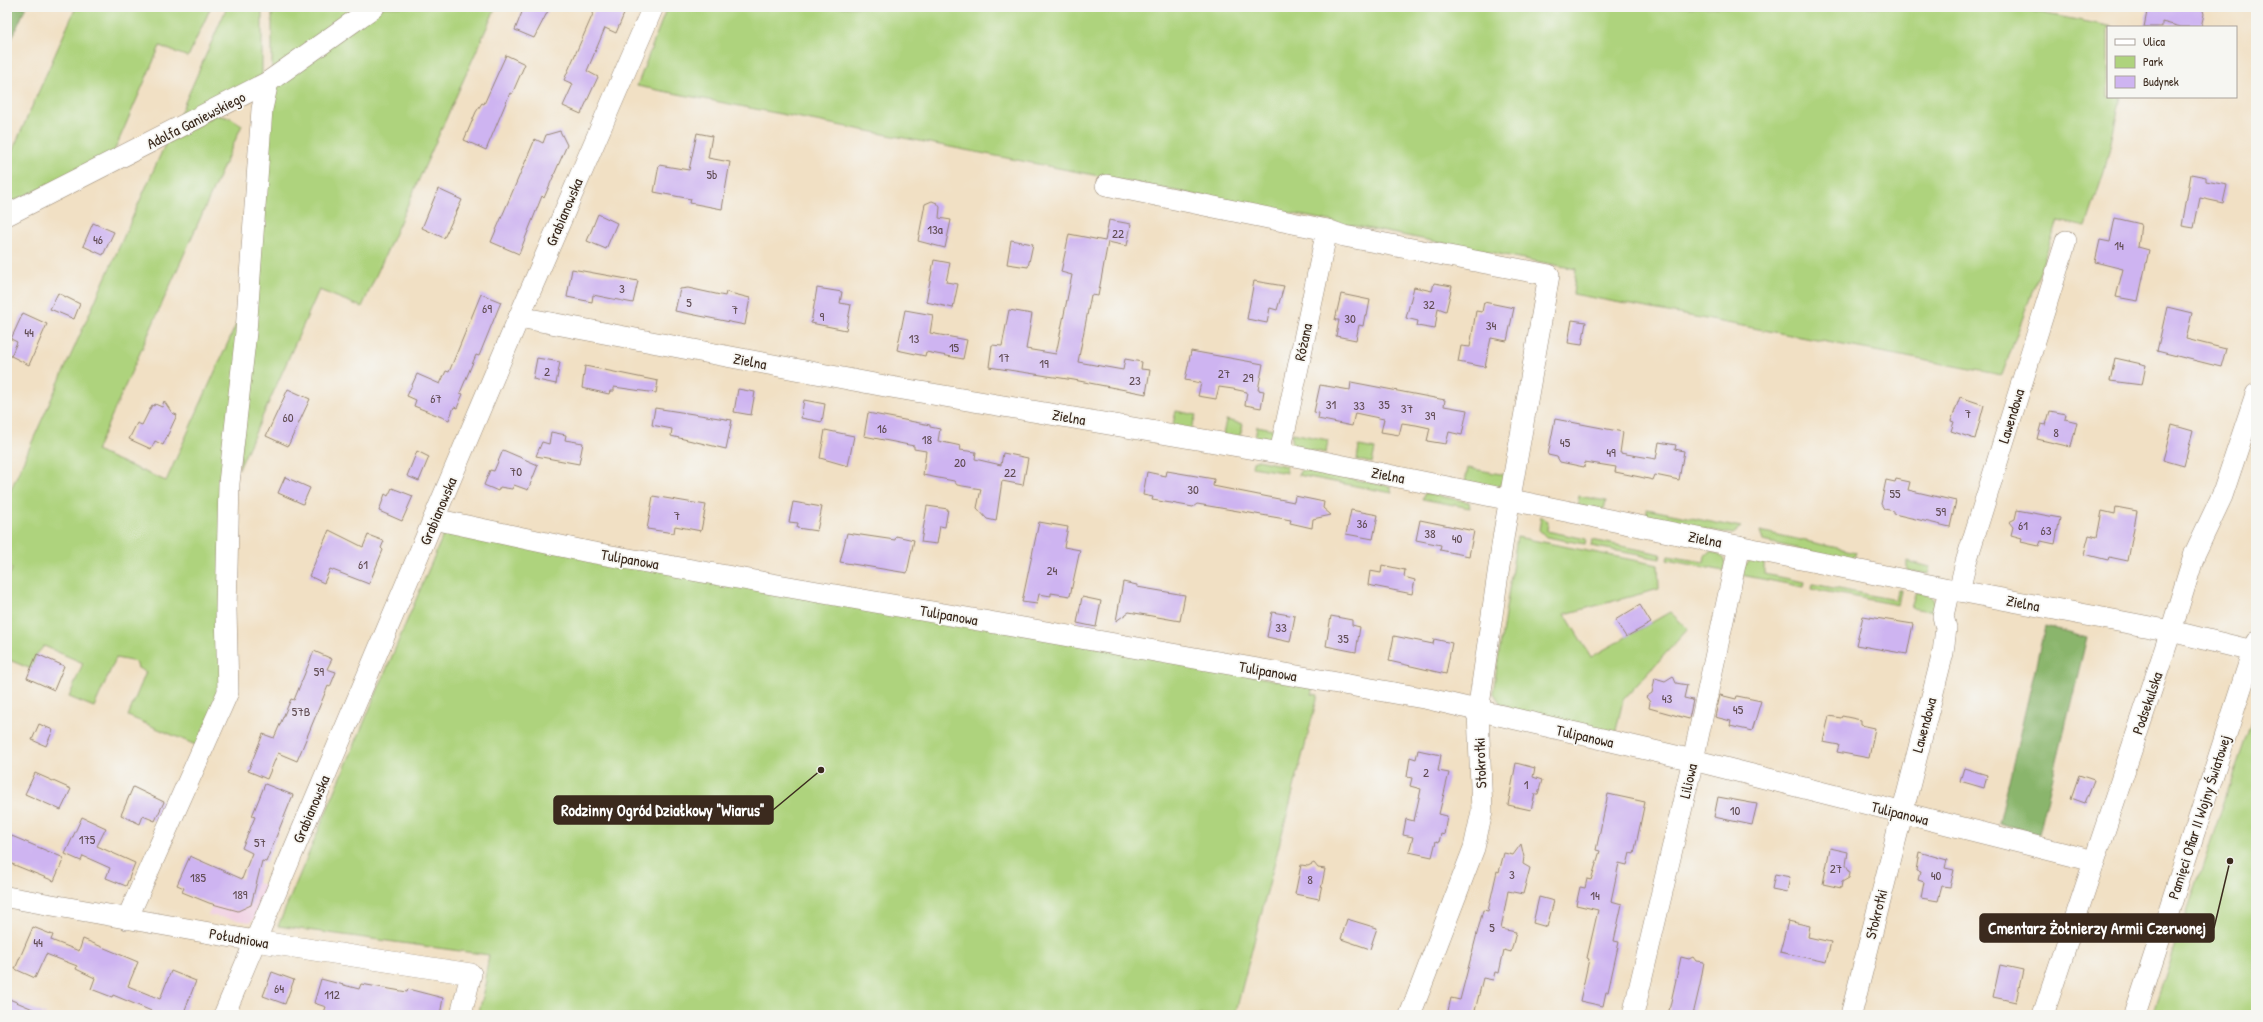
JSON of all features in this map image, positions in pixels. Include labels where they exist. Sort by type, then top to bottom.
[{"type":"street","name":"Adolfa Ganiewskiego","points":[[7,215],[268,82],[374,7]]},
{"type":"street","name":"Grabianowska","points":[[224,1015],[519,317],[653,7]]},
{"type":"street","points":[[127,919],[228,692],[226,610],[229,483],[246,332],[262,109],[268,82]]},
{"type":"street","points":[[1106,185],[1327,230]]},
{"type":"street","name":"Stokrotki","points":[[1327,230],[1344,236],[1549,275],[1510,500],[1478,712],[1482,811],[1474,848],[1410,1015]]},
{"type":"street","name":"Różana","points":[[1280,454],[1327,230]]},
{"type":"street","name":"Lawendowa","points":[[1901,814],[1943,653],[1946,628],[1943,616],[1966,562],[2066,241]]},
{"type":"street","name":"Zielna","points":[[519,317],[885,386],[1280,454],[1954,590],[2254,646]]},
{"type":"street","name":"Podsekulska","points":[[2043,1015],[2171,631],[2195,553],[2222,496],[2256,394]]},
{"type":"street","name":"Tulipanowa","points":[[434,519],[582,550],[1429,700],[1693,760],[1901,814],[2094,861]]},
{"type":"street","name":"Liliowa","points":[[1633,1015],[1693,760],[1739,546]]},
{"type":"street","name":"Pamięci Ofiar II Wojny Światowej","points":[[2135,1015],[2254,646]]},
{"type":"street","name":"Stokrotki","points":[[1851,1015],[1901,814]]},
{"type":"street","name":"Południowa","points":[[9,902],[127,919],[255,942],[471,974],[461,1015]]},
{"type":"shaded area","points":[[225,874],[269,886],[255,918],[250,922],[208,915]]},
{"type":"green space","points":[[7,7],[26,7],[7,49]]},
{"type":"green space","points":[[76,7],[211,7],[188,57],[160,46],[112,156],[7,204],[10,196],[7,197],[7,163]]},
{"type":"green space","points":[[227,7],[262,7],[262,77],[175,125]]},
{"type":"green space","points":[[272,7],[369,7],[272,73]]},
{"type":"green space","points":[[381,7],[496,7],[362,307],[319,290],[239,469],[272,88]]},
{"type":"green space","points":[[667,7],[2010,7],[2109,26],[2107,26],[2107,98],[2121,98],[2105,169],[2086,227],[2058,221],[2002,375],[1573,294],[1576,269],[637,86]]},
{"type":"green space","points":[[216,115],[231,118],[242,125],[96,451],[166,481],[243,309],[222,692],[198,746],[128,716],[146,672],[138,668],[136,662],[116,658],[94,707],[69,697],[83,663],[44,646],[37,654],[31,669],[7,659],[7,579],[12,569],[7,566],[7,498],[167,140]]},
{"type":"green space","points":[[1176,411],[1196,415],[1191,430],[1175,427],[1173,424]]},
{"type":"green space","points":[[1226,420],[1243,424],[1239,439],[1223,435]]},
{"type":"green space","points":[[1257,426],[1278,430],[1270,443],[1255,440]]},
{"type":"green space","points":[[1292,433],[1328,440],[1326,453],[1295,447],[1292,443]]},
{"type":"green space","points":[[1359,446],[1375,449],[1372,463],[1357,460]]},
{"type":"green space","points":[[1258,460],[1286,466],[1287,473],[1252,467],[1253,462]]},
{"type":"green space","points":[[1468,468],[1506,475],[1505,481],[1496,488],[1465,482]]},
{"type":"green space","points":[[1301,470],[1390,486],[1392,493],[1298,475]]},
{"type":"green space","points":[[1425,493],[1469,502],[1470,508],[1422,499]]},
{"type":"green space","points":[[1579,496],[1606,501],[1604,509],[1578,506]]},
{"type":"green space","points":[[1647,509],[1741,528],[1733,534],[1646,519]]},
{"type":"green space","points":[[1541,517],[1548,521],[1547,531],[1586,539],[1585,544],[1546,537],[1539,530]]},
{"type":"green space","points":[[447,526],[1312,687],[1312,694],[1318,695],[1235,1015],[478,1015],[487,981],[485,979],[489,955],[278,926]]},
{"type":"green space","points":[[1760,531],[1856,552],[1853,561],[1763,541]]},
{"type":"green space","points":[[1517,537],[1658,565],[1659,589],[1565,614],[1591,657],[1670,612],[1688,629],[1623,700],[1614,739],[1507,710],[1509,706],[1501,704],[1493,692]]},
{"type":"green space","points":[[1592,540],[1661,554],[1660,559],[1591,546]]},
{"type":"green space","points":[[1712,551],[1719,554],[1723,558],[1725,564],[1724,571],[1667,560],[1668,556],[1704,562],[1705,555]]},
{"type":"green space","points":[[1753,559],[1761,560],[1764,563],[1764,574],[1805,582],[1804,587],[1741,575],[1745,565]]},
{"type":"green space","points":[[1907,561],[1930,567],[1928,574],[1907,571]]},
{"type":"green space","points":[[1813,584],[1895,600],[1897,590],[1901,590],[1898,605],[1812,589]]},
{"type":"green space","points":[[1916,592],[1931,596],[1935,603],[1936,612],[1911,608]]},
{"type":"green space","points":[[2045,626],[2087,637],[2039,834],[1999,823]]},
{"type":"green space","points":[[2256,708],[2256,1015],[2152,1015]]},
{"type":"building","points":[[524,7],[550,7],[534,38],[515,30]]},
{"type":"building","points":[[596,7],[627,7],[616,33],[605,28],[587,71],[598,77],[581,114],[563,106],[573,84],[564,80]]},
{"type":"building","points":[[2148,7],[2202,7],[2204,14],[2201,26],[2177,26],[2162,22],[2162,26],[2144,26]]},
{"type":"building","points":[[506,55],[525,64],[512,94],[510,93],[486,150],[464,140],[476,112],[482,103],[484,104]]},
{"type":"building","points":[[560,131],[567,145],[544,198],[542,196],[519,254],[491,242],[535,139],[543,143],[546,135]]},
{"type":"building","points":[[697,133],[712,136],[708,158],[730,162],[722,209],[690,203],[691,199],[654,192],[659,165],[689,170]]},
{"type":"building","points":[[2191,174],[2206,177],[2206,181],[2227,185],[2223,203],[2200,198],[2194,228],[2182,226]]},
{"type":"building","points":[[438,189],[462,200],[444,238],[422,228]]},
{"type":"building","points":[[932,201],[937,203],[940,207],[939,218],[951,220],[945,248],[918,241],[925,204]]},
{"type":"building","points":[[598,214],[617,223],[606,249],[587,241]]},
{"type":"building","points":[[2115,218],[2141,224],[2138,247],[2149,250],[2138,301],[2116,297],[2123,269],[2095,262],[2100,240],[2110,242]]},
{"type":"building","points":[[1109,220],[1131,224],[1127,246],[1108,242],[1098,296],[1091,295],[1078,362],[1123,370],[1125,359],[1142,362],[1141,369],[1150,370],[1146,394],[1074,380],[989,367],[992,345],[1002,346],[1009,310],[1032,314],[1026,349],[1056,354],[1072,275],[1061,272],[1069,234],[1105,241]]},
{"type":"building","points":[[93,223],[114,232],[103,255],[83,246]]},
{"type":"building","points":[[1011,240],[1033,244],[1028,267],[1007,264]]},
{"type":"building","points":[[934,260],[950,263],[946,282],[958,284],[953,308],[926,302]]},
{"type":"building","points":[[572,269],[638,281],[633,303],[593,295],[592,302],[567,297]]},
{"type":"building","points":[[1254,281],[1284,286],[1277,310],[1270,308],[1267,323],[1247,319]]},
{"type":"building","points":[[1434,283],[1452,286],[1446,311],[1438,308],[1435,329],[1417,326],[1418,321],[1406,318],[1414,287],[1432,291]]},
{"type":"building","points":[[688,288],[725,296],[726,292],[750,298],[745,325],[675,311],[680,289]]},
{"type":"building","points":[[817,288],[842,292],[840,303],[851,305],[846,330],[811,323]]},
{"type":"building","points":[[58,293],[80,304],[74,319],[50,309]]},
{"type":"building","points":[[481,294],[501,302],[479,356],[476,355],[460,393],[463,394],[457,408],[454,407],[449,420],[414,406],[416,400],[407,396],[417,374],[440,384],[446,371],[449,372]]},
{"type":"building","points":[[1341,294],[1370,300],[1367,316],[1365,315],[1363,326],[1359,325],[1356,340],[1336,336],[1339,320],[1335,320]]},
{"type":"building","points":[[1484,302],[1514,308],[1507,341],[1491,338],[1485,367],[1458,362],[1461,346],[1470,347],[1476,311],[1482,312]]},
{"type":"building","points":[[2167,307],[2192,313],[2186,339],[2226,349],[2221,367],[2157,351]]},
{"type":"building","points":[[905,310],[933,315],[930,333],[967,340],[963,359],[926,352],[925,356],[897,350]]},
{"type":"building","points":[[23,313],[47,324],[29,365],[11,356],[17,342],[11,339]]},
{"type":"building","points":[[1572,320],[1586,322],[1582,345],[1568,343]]},
{"type":"building","points":[[1191,351],[1263,364],[1258,390],[1264,391],[1261,408],[1245,405],[1247,392],[1233,389],[1219,387],[1216,399],[1198,396],[1201,383],[1185,380]]},
{"type":"building","points":[[537,358],[560,362],[556,384],[533,379]]},
{"type":"building","points":[[2115,358],[2146,365],[2142,385],[2110,381]]},
{"type":"building","points":[[585,366],[658,381],[656,393],[614,387],[614,391],[610,391],[609,394],[582,388]]},
{"type":"building","points":[[1351,382],[1445,400],[1444,406],[1467,410],[1462,435],[1449,432],[1446,444],[1427,441],[1430,428],[1402,423],[1399,435],[1381,432],[1384,419],[1355,413],[1352,426],[1318,419],[1319,413],[1314,412],[1320,385],[1350,390]]},
{"type":"building","points":[[288,389],[310,399],[288,446],[266,436]]},
{"type":"building","points":[[738,389],[755,392],[751,415],[734,412]]},
{"type":"building","points":[[1960,397],[1984,405],[1975,439],[1951,431],[1954,422],[1951,421]]},
{"type":"building","points":[[804,400],[825,404],[822,422],[801,418]]},
{"type":"building","points":[[164,401],[172,413],[177,415],[163,445],[155,441],[151,449],[129,439],[137,423],[142,425],[152,405],[154,406],[155,404],[162,407]]},
{"type":"building","points":[[655,408],[732,420],[726,449],[671,436],[672,429],[652,425]]},
{"type":"building","points":[[2050,411],[2066,414],[2065,419],[2077,422],[2071,447],[2037,439],[2041,424],[2046,425]]},
{"type":"building","points":[[868,413],[930,425],[930,427],[940,429],[938,441],[961,446],[960,450],[976,452],[975,459],[1001,465],[1003,453],[1028,458],[1023,485],[1002,481],[996,521],[987,519],[977,508],[981,489],[957,485],[954,481],[923,475],[926,451],[914,449],[914,446],[864,436]]},
{"type":"building","points":[[1555,419],[1623,432],[1620,453],[1656,459],[1659,442],[1676,445],[1675,449],[1684,451],[1679,480],[1655,475],[1653,480],[1615,472],[1616,467],[1585,462],[1584,467],[1560,462],[1557,457],[1548,455]]},
{"type":"building","points":[[2172,425],[2193,431],[2184,466],[2163,460]]},
{"type":"building","points":[[825,430],[854,436],[848,466],[820,458]]},
{"type":"building","points":[[551,432],[566,435],[565,440],[583,443],[579,464],[536,456],[542,442],[549,444]]},
{"type":"building","points":[[503,450],[538,465],[528,490],[514,485],[512,489],[500,487],[498,491],[484,485],[490,470],[494,471]]},
{"type":"building","points":[[417,451],[429,457],[419,481],[407,476]]},
{"type":"building","points":[[1167,471],[1214,479],[1213,486],[1294,502],[1295,496],[1324,502],[1323,508],[1331,515],[1313,519],[1312,528],[1290,523],[1291,520],[1197,504],[1193,507],[1152,500],[1153,497],[1143,495],[1147,472],[1166,476]]},
{"type":"building","points":[[285,477],[310,488],[303,504],[278,493]]},
{"type":"building","points":[[1896,479],[1910,482],[1908,490],[1956,501],[1950,527],[1894,514],[1894,511],[1884,509],[1881,504],[1886,480],[1895,482]]},
{"type":"building","points":[[392,488],[413,496],[402,521],[379,511],[385,494],[388,496]]},
{"type":"building","points":[[653,496],[706,505],[701,531],[675,526],[674,533],[647,529]]},
{"type":"building","points":[[793,502],[822,507],[817,531],[797,528],[798,523],[789,522]]},
{"type":"building","points":[[927,506],[948,509],[945,527],[940,526],[937,544],[921,542]]},
{"type":"building","points":[[2116,507],[2137,511],[2128,561],[2109,557],[2108,560],[2084,554],[2089,535],[2097,537],[2102,511],[2115,514]]},
{"type":"building","points":[[1351,510],[1378,515],[1373,539],[1346,534]]},
{"type":"building","points":[[2017,510],[2060,518],[2055,544],[2041,541],[2039,546],[2021,542],[2022,538],[2011,535],[2013,527],[2009,522],[2015,519]]},
{"type":"building","points":[[1420,520],[1474,531],[1469,556],[1440,550],[1441,545],[1416,540]]},
{"type":"building","points":[[1039,522],[1068,527],[1064,547],[1080,550],[1070,596],[1051,593],[1051,596],[1039,594],[1037,604],[1022,602]]},
{"type":"building","points":[[329,530],[363,547],[368,535],[384,541],[381,548],[383,550],[369,584],[330,569],[324,583],[309,576]]},
{"type":"building","points":[[847,533],[895,540],[896,536],[914,540],[907,573],[840,562]]},
{"type":"building","points":[[1382,565],[1405,570],[1404,577],[1415,580],[1412,594],[1368,585],[1370,571],[1381,573]]},
{"type":"building","points":[[1123,582],[1137,585],[1137,587],[1185,595],[1180,621],[1129,612],[1116,621]]},
{"type":"building","points":[[1082,597],[1101,601],[1096,627],[1077,623]]},
{"type":"building","points":[[1640,605],[1651,623],[1626,637],[1615,620]]},
{"type":"building","points":[[1272,612],[1295,616],[1290,642],[1267,637]]},
{"type":"building","points":[[1331,616],[1352,620],[1352,625],[1360,627],[1356,652],[1326,646]]},
{"type":"building","points":[[1863,616],[1913,624],[1907,654],[1856,645]]},
{"type":"building","points":[[1394,636],[1433,644],[1434,639],[1452,643],[1446,674],[1389,661]]},
{"type":"building","points":[[314,651],[332,659],[327,669],[336,672],[330,687],[328,686],[297,761],[278,753],[267,779],[248,771],[263,734],[274,738],[291,699],[294,700]]},
{"type":"building","points":[[37,654],[64,666],[54,690],[27,678]]},
{"type":"building","points":[[1673,676],[1676,683],[1687,685],[1684,698],[1693,700],[1689,719],[1649,708],[1650,702],[1646,697],[1652,693],[1655,678],[1665,681]]},
{"type":"building","points":[[1720,695],[1736,699],[1737,696],[1761,701],[1752,731],[1730,726],[1731,721],[1715,717]]},
{"type":"building","points":[[1829,716],[1841,718],[1842,716],[1861,720],[1861,725],[1875,728],[1869,758],[1837,752],[1839,745],[1823,742]]},
{"type":"building","points":[[39,724],[53,730],[46,746],[32,740]]},
{"type":"building","points":[[1418,750],[1441,755],[1438,771],[1449,773],[1439,814],[1447,816],[1444,835],[1441,834],[1439,842],[1436,841],[1432,857],[1409,852],[1413,837],[1403,835],[1406,819],[1414,821],[1421,789],[1410,786],[1412,778],[1407,777],[1410,757],[1416,759]]},
{"type":"building","points":[[1516,763],[1535,768],[1533,777],[1542,780],[1538,794],[1535,794],[1531,810],[1508,805]]},
{"type":"building","points":[[1964,768],[1987,775],[1984,788],[1960,781]]},
{"type":"building","points":[[35,773],[71,789],[61,810],[25,794]]},
{"type":"building","points":[[2079,775],[2094,780],[2085,803],[2071,798]]},
{"type":"building","points":[[265,784],[293,795],[266,862],[262,861],[251,905],[238,911],[209,903],[182,892],[184,888],[177,885],[190,856],[242,879],[252,853],[242,848],[255,817],[252,816]]},
{"type":"building","points":[[133,787],[164,802],[155,821],[143,816],[140,824],[121,815]]},
{"type":"building","points":[[1608,794],[1645,802],[1634,854],[1630,853],[1627,865],[1619,863],[1611,901],[1622,904],[1614,941],[1619,942],[1608,992],[1606,992],[1603,1006],[1580,1001],[1589,959],[1587,958],[1598,910],[1576,905],[1580,887],[1585,888],[1587,879],[1591,880],[1600,851],[1596,850]]},
{"type":"building","points":[[1718,797],[1757,804],[1752,825],[1714,817]]},
{"type":"building","points":[[82,817],[106,828],[97,846],[135,863],[126,886],[106,878],[110,868],[83,856],[81,861],[65,854]]},
{"type":"building","points":[[7,834],[64,858],[54,881],[7,862]]},
{"type":"building","points":[[1521,844],[1524,857],[1523,864],[1530,868],[1523,894],[1508,891],[1501,929],[1516,932],[1511,952],[1504,950],[1499,973],[1495,972],[1493,980],[1483,978],[1474,1015],[1447,1015],[1451,998],[1460,1000],[1483,910],[1488,911],[1497,871],[1499,872],[1504,853],[1513,855]]},
{"type":"building","points":[[1830,848],[1848,852],[1846,865],[1850,872],[1849,878],[1842,882],[1841,888],[1823,884]]},
{"type":"building","points":[[1919,852],[1947,860],[1945,868],[1954,870],[1950,887],[1942,886],[1938,901],[1921,898],[1924,882],[1918,880],[1920,872],[1916,871]]},
{"type":"building","points":[[1314,863],[1318,868],[1325,869],[1319,899],[1295,894],[1301,865],[1308,866]]},
{"type":"building","points":[[1775,874],[1790,877],[1787,892],[1772,889]]},
{"type":"building","points":[[1539,897],[1554,901],[1547,927],[1533,923]]},
{"type":"building","points":[[1347,919],[1377,928],[1370,949],[1341,939]]},
{"type":"building","points":[[1788,921],[1810,926],[1808,937],[1831,942],[1826,962],[1780,952]]},
{"type":"building","points":[[33,927],[53,935],[51,940],[79,951],[83,939],[138,962],[128,986],[160,999],[171,971],[196,981],[183,1015],[161,1015],[113,995],[112,997],[91,989],[95,978],[76,969],[77,966],[46,954],[35,978],[15,969]]},
{"type":"building","points":[[1681,957],[1689,959],[1693,957],[1696,961],[1704,962],[1700,985],[1693,1015],[1668,1015]]},
{"type":"building","points":[[2000,965],[2023,970],[2016,1002],[1993,997]]},
{"type":"building","points":[[272,972],[294,980],[285,1004],[263,996]]},
{"type":"building","points":[[321,979],[359,989],[361,984],[407,992],[408,989],[443,998],[440,1015],[323,1015],[326,1007],[314,1003]]},
{"type":"building","points":[[7,998],[47,1015],[7,1015]]},
{"type":"place","name":"Rodzinny Ogród Działkowy \"Wiarus\"","points":[[821,770]]},
{"type":"place","name":"Cmentarz Żołnierzy Armii Czerwonej","points":[[2230,861]]}]
